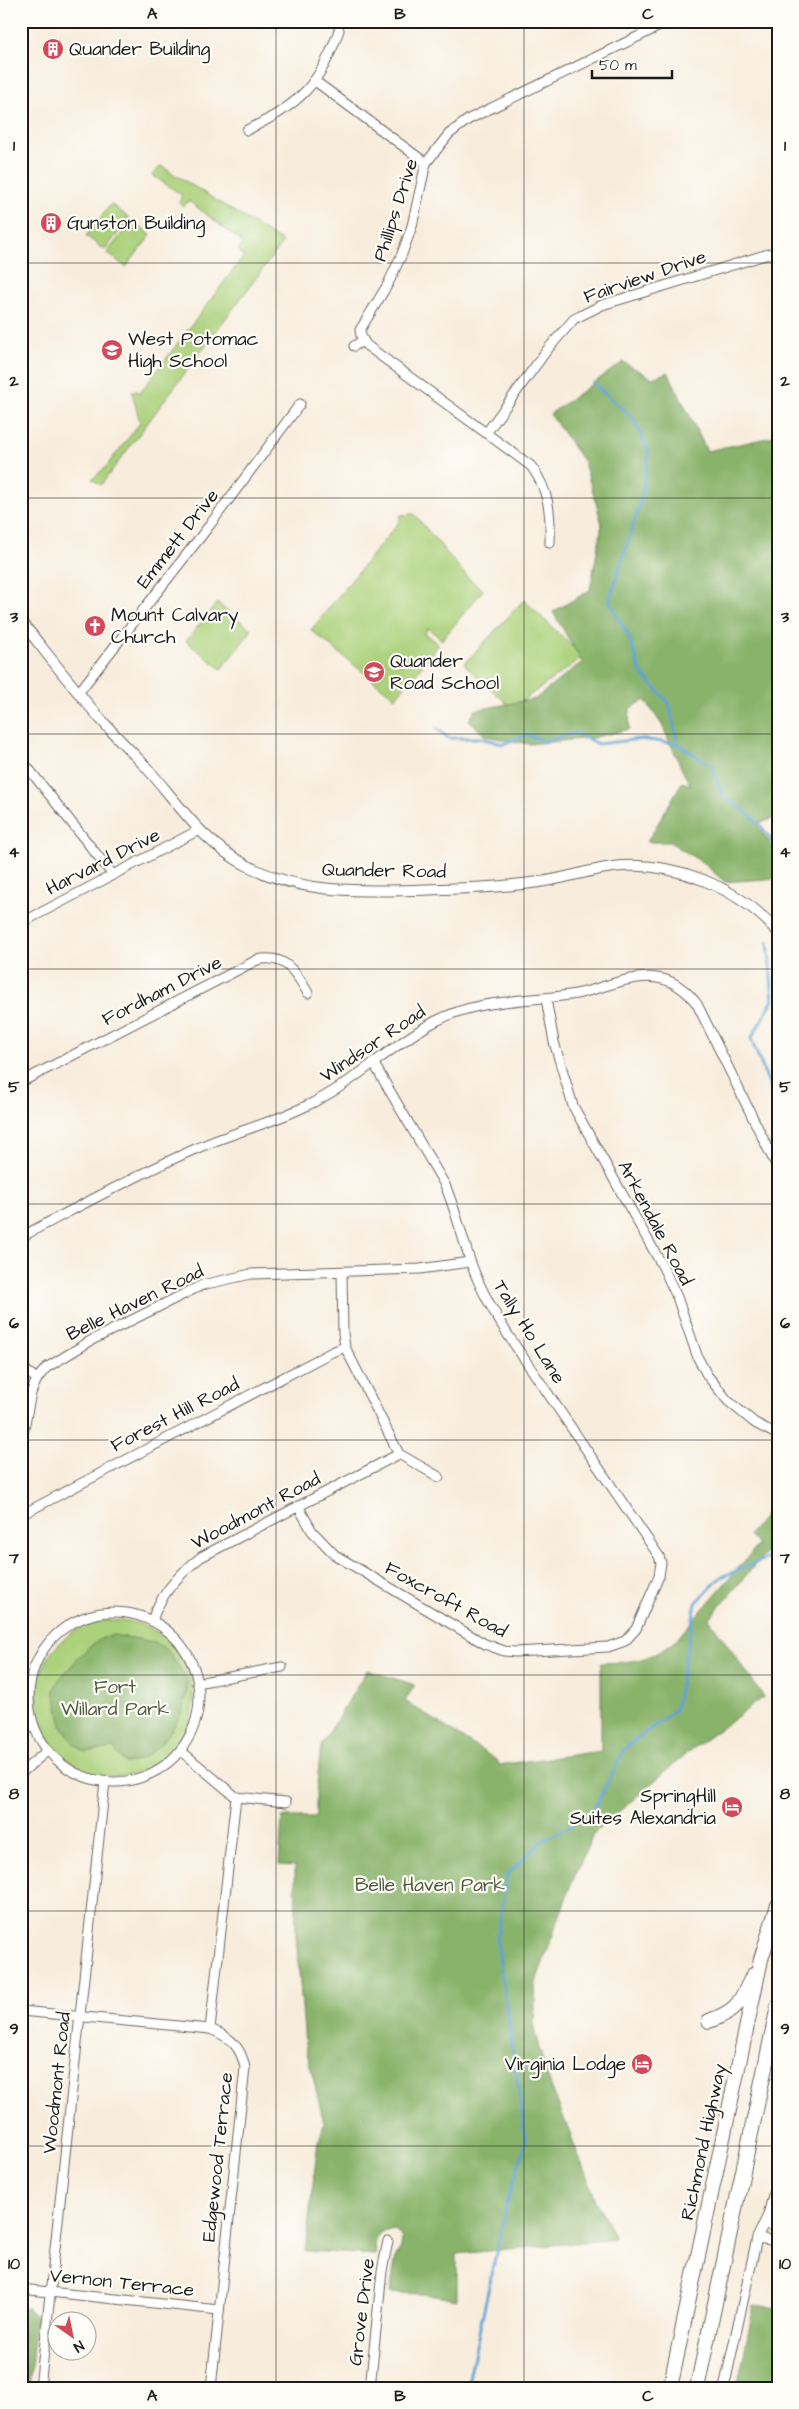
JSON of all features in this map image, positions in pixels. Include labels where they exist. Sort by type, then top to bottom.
[{"type":"highway","name":"Richmond Highway","points":[[670,2388],[762,1959],[778,1905]]},
{"type":"highway","points":[[709,2021],[729,2013],[738,2005],[762,1959]]},
{"type":"highway","points":[[697,2388],[778,2006]]},
{"type":"street","name":"Phillips Drive","points":[[363,341],[360,330],[388,284],[412,226],[426,163],[448,134],[469,119],[670,21]]},
{"type":"street","points":[[247,130],[278,114],[315,81],[332,50],[339,30]]},
{"type":"street","points":[[315,81],[426,163]]},
{"type":"street","name":"Fairview Drive","points":[[487,432],[547,350],[574,320],[611,302],[778,251]]},
{"type":"street","points":[[354,346],[363,341],[531,466],[544,486],[551,512],[550,543]]},
{"type":"street","name":"Emmett Drive","points":[[79,692],[210,526],[300,404]]},
{"type":"street","name":"Quander Road","points":[[21,621],[106,725],[147,768],[199,830],[225,853],[267,875],[292,883],[338,891],[498,887],[546,881],[616,866],[666,869],[692,876],[721,888],[742,900],[778,932]]},
{"type":"street","points":[[21,759],[113,875]]},
{"type":"street","name":"Harvard Drive","points":[[21,923],[199,830]]},
{"type":"street","name":"Fordham Drive","points":[[21,1082],[256,960],[274,958],[288,964],[295,970],[308,993]]},
{"type":"street","name":"Windsor Road","points":[[21,1237],[162,1164],[309,1105],[374,1064],[423,1028],[452,1014],[492,1003],[546,999],[638,978],[659,978],[681,988],[697,1004],[778,1169]]},
{"type":"street","name":"Arkendale Road","points":[[546,999],[554,1042],[574,1106],[663,1267],[677,1297],[703,1367],[718,1390],[740,1412],[778,1435]]},
{"type":"street","name":"Tally Ho Lane","points":[[374,1064],[445,1185],[453,1204],[470,1262],[489,1303],[508,1335],[659,1556],[661,1571],[646,1605]]},
{"type":"street","name":"Belle Haven Road","points":[[21,1443],[27,1408],[37,1379],[58,1359],[202,1285],[225,1278],[251,1274],[420,1270],[470,1262]]},
{"type":"street","points":[[342,1272],[345,1347],[399,1454],[440,1476]]},
{"type":"street","name":"Forest Hill Road","points":[[21,1515],[332,1352],[345,1347]]},
{"type":"street","points":[[21,1367],[37,1379]]},
{"type":"street","name":"Woodmont Road","points":[[152,1621],[167,1591],[185,1570],[212,1551],[399,1454]]},
{"type":"street","name":"Foxcroft Road","points":[[298,1506],[312,1530],[335,1555],[485,1644],[504,1651],[615,1646],[631,1636],[646,1605]]},
{"type":"street","points":[[112,1613],[134,1615],[152,1621],[181,1645],[192,1663],[198,1682],[196,1716],[192,1731],[181,1752],[166,1765],[147,1776],[127,1781],[105,1782],[95,1781],[79,1775],[65,1767],[47,1751],[32,1722],[25,1697],[40,1655],[53,1638],[75,1621],[112,1613]]},
{"type":"street","points":[[198,1682],[282,1667]]},
{"type":"street","points":[[21,1773],[47,1751]]},
{"type":"street","points":[[181,1752],[236,1797],[286,1802]]},
{"type":"street","name":"Woodmont Road","points":[[40,2388],[105,1782]]},
{"type":"street","points":[[210,2030],[236,1797]]},
{"type":"street","name":"Edgewood Terrace","points":[[21,2011],[210,2030],[224,2034],[233,2041],[243,2057],[245,2068],[211,2388]]},
{"type":"street","points":[[724,2388],[757,2238],[770,2219],[778,2175]]},
{"type":"street","points":[[770,2219],[778,2227]]},
{"type":"street","points":[[757,2238],[778,2241]]},
{"type":"street","name":"Grove Drive","points":[[370,2388],[382,2271],[388,2241]]},
{"type":"street","name":"Vernon Terrace","points":[[21,2289],[219,2310]]},
{"type":"green space","points":[[161,166],[283,242],[101,485],[92,479],[105,468],[140,423],[132,392],[135,390],[140,393],[244,256],[238,251],[243,243],[189,201],[183,206],[179,203],[182,195],[152,175]]},
{"type":"green space","points":[[111,204],[129,218],[105,250],[86,236]]},
{"type":"green space","points":[[132,220],[151,235],[126,267],[107,253]]},
{"type":"green space","points":[[623,362],[652,378],[668,372],[707,451],[772,437],[778,423],[778,817],[756,824],[778,853],[778,878],[725,882],[703,863],[670,842],[647,842],[682,782],[691,785],[684,774],[662,725],[645,700],[630,708],[629,729],[592,738],[529,744],[485,736],[469,720],[475,710],[535,699],[582,662],[553,612],[590,590],[602,524],[584,462],[550,414]]},
{"type":"green space","points":[[414,514],[468,578],[483,590],[442,640],[428,628],[424,633],[439,645],[395,698],[311,630],[399,522],[401,515]]},
{"type":"green space","points":[[524,600],[583,657],[512,708],[464,664]]},
{"type":"green space","points":[[217,603],[252,630],[221,669],[186,641]]},
{"type":"green space","name":"Belle Haven Park","points":[[778,1499],[778,1538],[709,1619],[764,1697],[687,1753],[593,1834],[570,1887],[536,1982],[534,2030],[548,2078],[596,2200],[615,2239],[457,2254],[457,2300],[424,2294],[390,2293],[396,2256],[401,2247],[402,2239],[399,2233],[393,2229],[379,2233],[375,2243],[376,2255],[305,2251],[317,2150],[324,2123],[305,2044],[296,1936],[295,1866],[279,1865],[282,1817],[316,1817],[316,1792],[321,1746],[367,1670],[415,1685],[405,1701],[498,1761],[498,1765],[601,1751],[601,1663],[641,1659],[658,1652],[676,1640],[758,1545],[749,1535]]},
{"type":"green space","name":"Fort Willard Park","points":[[107,1620],[123,1620],[138,1623],[152,1629],[165,1637],[176,1648],[190,1675],[193,1698],[192,1713],[184,1735],[176,1748],[165,1759],[138,1773],[123,1776],[107,1776],[92,1773],[78,1767],[65,1759],[54,1748],[40,1721],[37,1706],[37,1690],[40,1675],[46,1661],[54,1648],[65,1637],[92,1623]]},
{"type":"green space","name":"Fort Willard Park","points":[[114,1635],[145,1640],[163,1647],[170,1653],[181,1670],[187,1685],[183,1709],[159,1746],[137,1761],[125,1763],[113,1748],[85,1752],[74,1744],[62,1725],[54,1690],[59,1679],[87,1649],[102,1638]]},
{"type":"green space","points":[[754,2305],[778,2308],[778,2388],[737,2388]]},
{"type":"green space","points":[[21,2308],[28,2308],[36,2317],[29,2388],[21,2388]]},
{"type":"waterway","points":[[593,383],[633,418],[649,452],[640,504],[609,601],[629,637],[641,673],[669,703],[678,744],[712,766],[723,797],[754,819],[778,849]]},
{"type":"waterway","points":[[437,729],[448,738],[481,738],[503,744],[527,735],[545,741],[576,733],[598,744],[641,739],[678,744]]},
{"type":"waterway","points":[[778,750],[776,764],[778,773]]},
{"type":"waterway","points":[[768,942],[773,1000],[751,1039],[778,1106]]},
{"type":"waterway","points":[[467,2388],[506,2207],[526,2141],[497,1941],[507,1875],[542,1841],[591,1815],[625,1748],[675,1710],[696,1603],[721,1577],[778,1554]]},
{"type":"place","name":"Quander Building","points":[[53,49]]},
{"type":"place","name":"Gunston Building","points":[[51,223]]},
{"type":"place","name":"West Potomac High School","points":[[112,350]]},
{"type":"place","name":"Mount Calvary Church","points":[[95,626]]},
{"type":"place","name":"Quander Road School","points":[[374,672]]},
{"type":"place","name":"SpringHill Suites Alexandria","points":[[732,1807]]},
{"type":"place","name":"Virginia Lodge","points":[[642,2064]]}]
